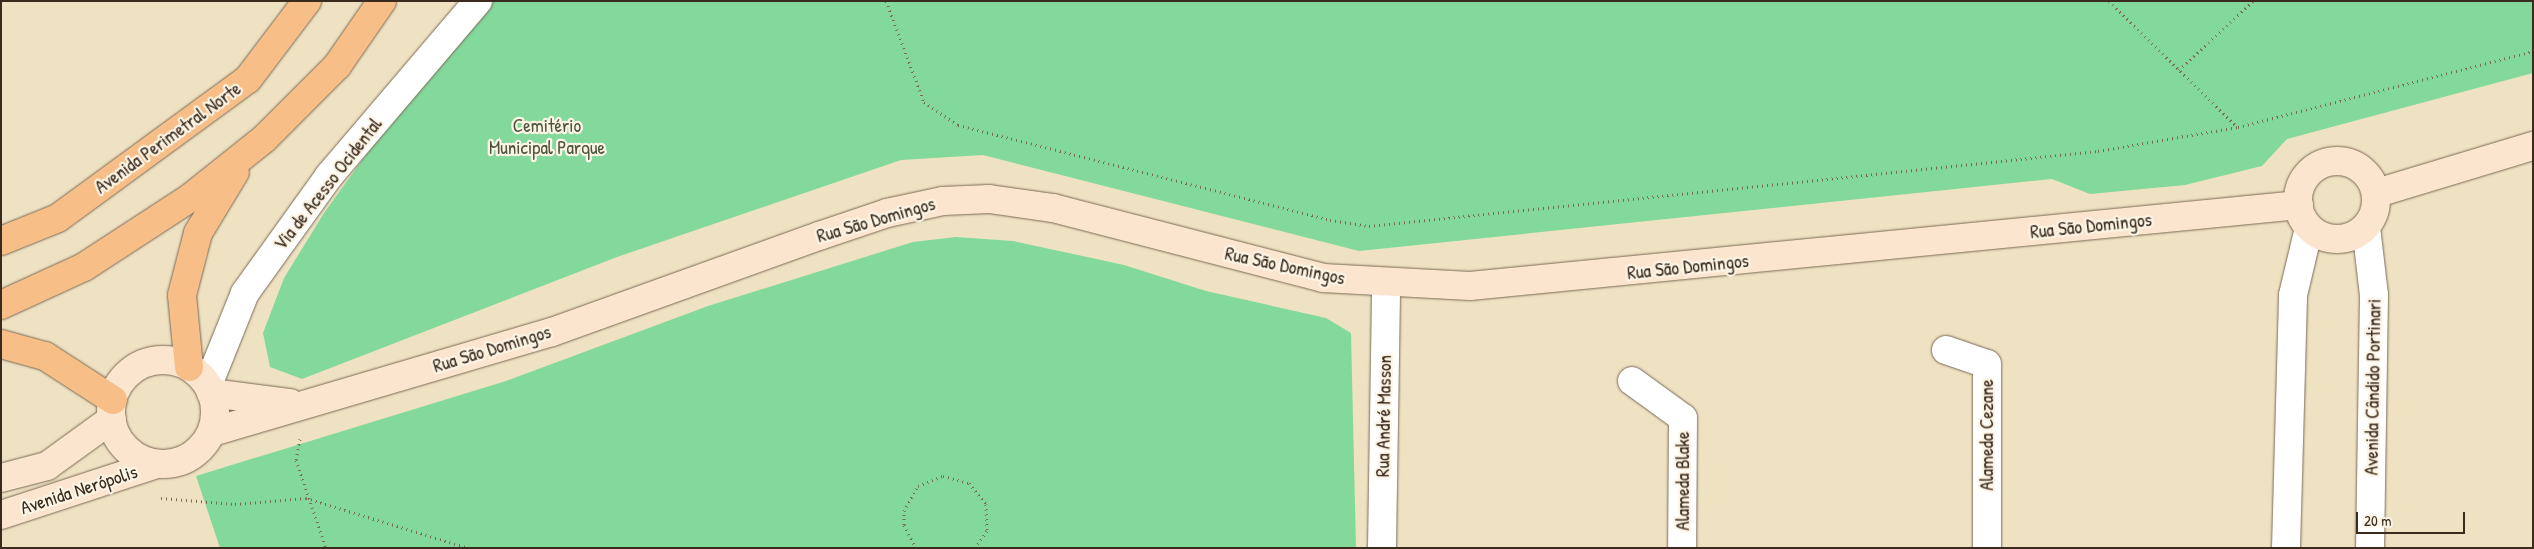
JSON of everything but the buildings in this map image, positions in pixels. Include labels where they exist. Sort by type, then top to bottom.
[{"type":"highway","name":"Avenida Perimetral Norte","points":[[1,241],[58,218],[248,78],[307,1]]},
{"type":"highway","points":[[203,382],[182,295],[198,233],[229,178],[264,139],[337,66],[382,1]]},
{"type":"highway","points":[[1,305],[84,267],[190,198],[264,139]]},
{"type":"highway","points":[[1,344],[45,356],[112,410]]},
{"type":"main road","points":[[2377,194],[2533,146]]},
{"type":"main road","points":[[2330,162],[2354,165],[2372,182],[2377,194],[2373,217],[2366,227],[2344,238],[2332,239],[2304,217],[2309,174],[2330,162]]},
{"type":"main road","name":"Rua São Domingos","points":[[212,432],[552,332],[887,213],[943,201],[989,199],[1053,208],[1268,266],[1323,278],[1386,284],[1470,286],[1574,279],[2304,217]]},
{"type":"main road","points":[[171,361],[203,382],[216,408],[212,432],[184,460],[157,464],[127,449],[112,410],[120,382],[151,362],[171,361]]},
{"type":"main road","name":"Rua São Domingos","points":[[203,382],[306,404]]},
{"type":"main road","name":"Avenida Nerópolis","points":[[1,478],[46,466],[112,410]]},
{"type":"main road","name":"Avenida Nerópolis","points":[[1,515],[157,464]]},
{"type":"street","name":"Via de Acesso Ocidental","points":[[203,382],[251,285],[329,176],[478,1]]},
{"type":"street","points":[[2286,548],[2293,295],[2304,217]]},
{"type":"street","name":"Avenida Cândido Portinari","points":[[2366,227],[2374,294],[2370,548]]},
{"type":"street","name":"Rua André Masson","points":[[1382,548],[1386,284]]},
{"type":"street","name":"Alameda Cezane","points":[[1946,350],[1987,364],[1987,548]]},
{"type":"street","name":"Alameda Blake","points":[[1632,381],[1683,418],[1682,548]]},
{"type":"path","points":[[886,1],[924,102],[958,125],[1330,220],[1370,226],[2098,151],[2238,127],[2533,51]]},
{"type":"path","points":[[2109,1],[2238,127]]},
{"type":"path","points":[[2179,70],[2253,1]]},
{"type":"path","points":[[306,404],[296,460],[306,498],[326,548]]},
{"type":"path","points":[[916,548],[904,525],[904,511],[918,486],[943,476],[970,483],[986,504],[986,531],[975,548]]},
{"type":"path","points":[[155,498],[235,504],[306,498],[469,548]]},
{"type":"green space","name":"Cemitério Municipal Parque","points":[[477,1],[2533,1],[2533,73],[2287,139],[2262,166],[2185,185],[2090,194],[2052,179],[1359,251],[983,155],[901,160],[617,257],[302,379],[270,367],[263,333],[284,278],[324,213]]},
{"type":"green space","points":[[956,237],[1013,241],[1124,265],[1206,291],[1326,318],[1351,333],[1356,548],[220,548],[196,476],[506,381],[708,306],[913,242]]}]
